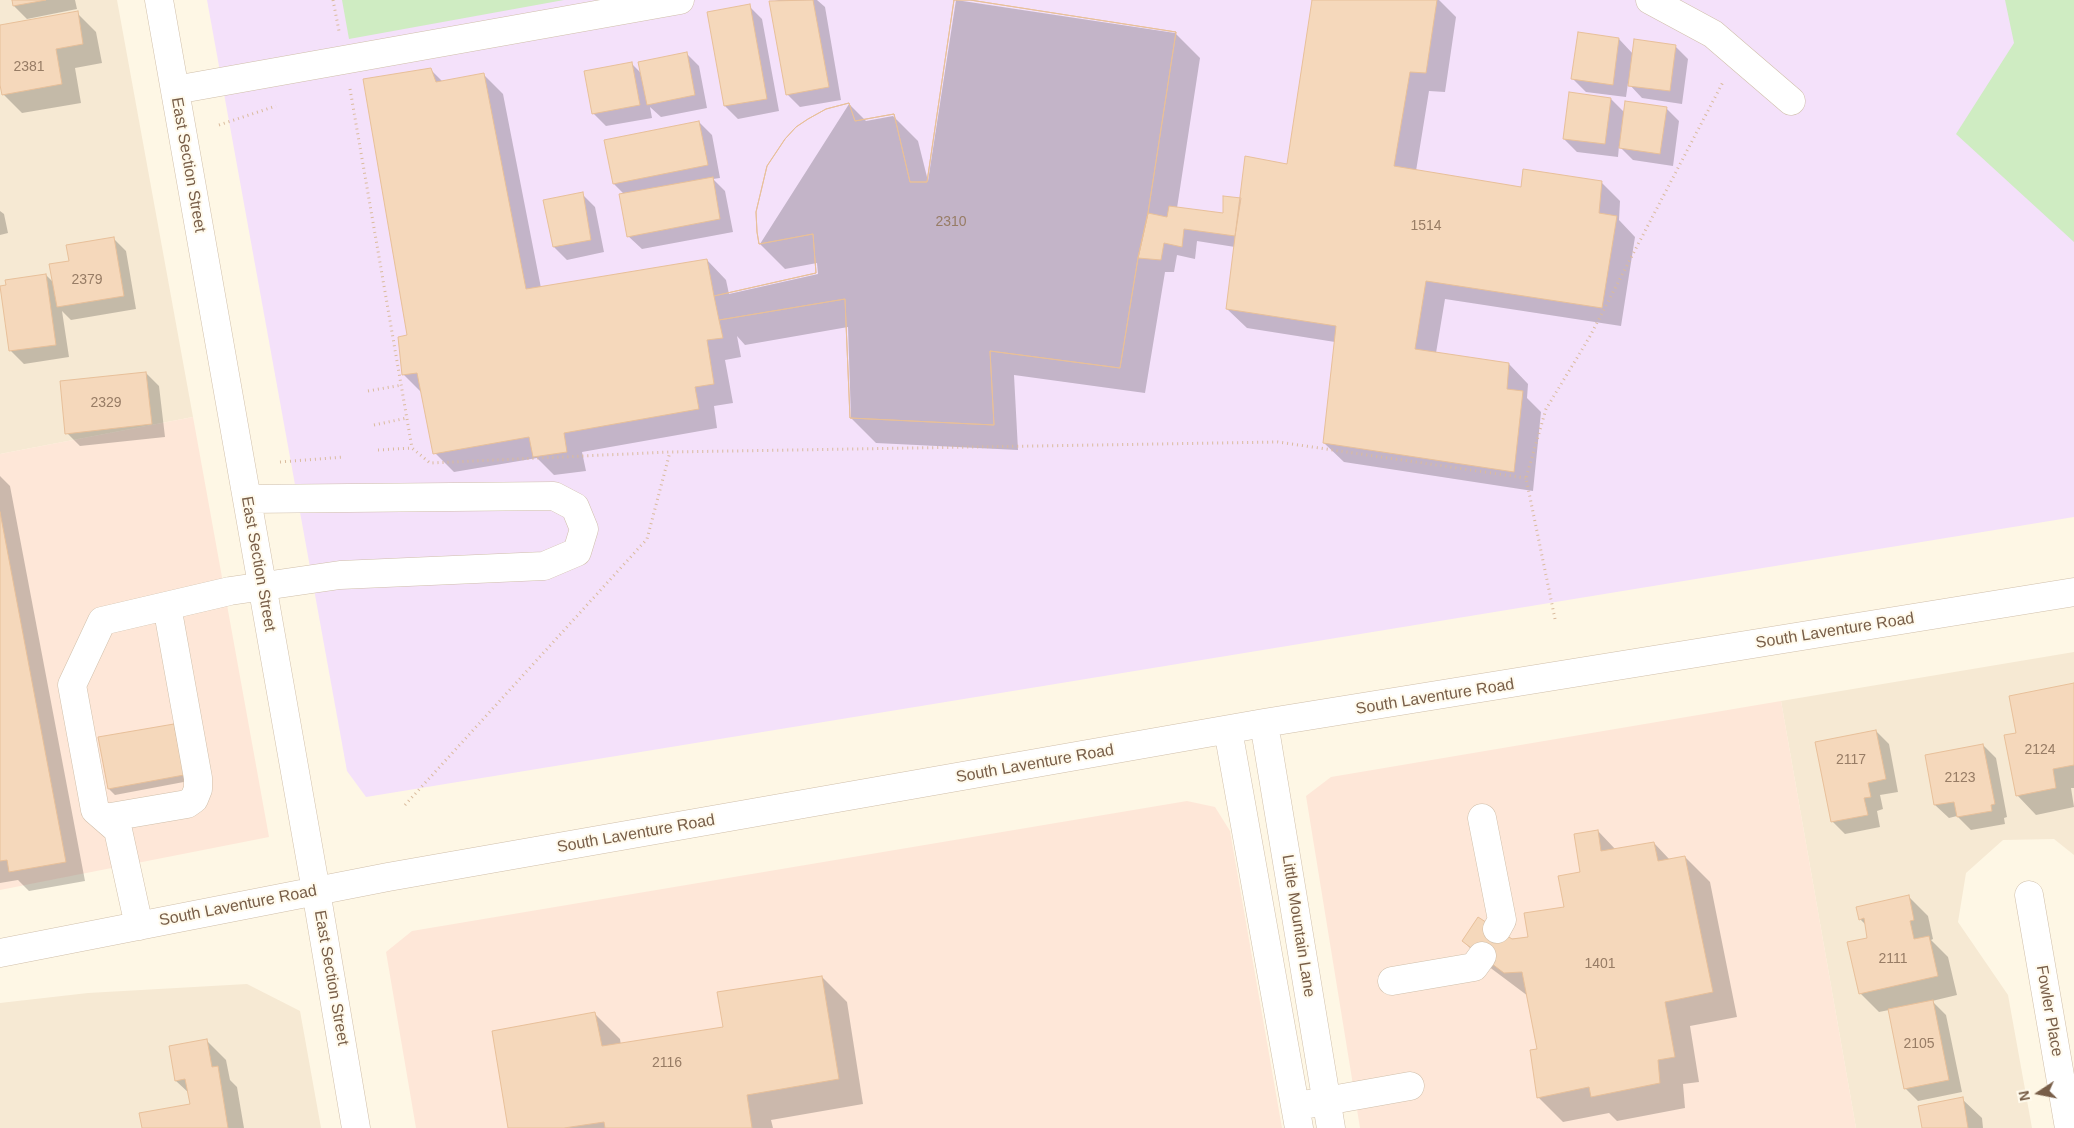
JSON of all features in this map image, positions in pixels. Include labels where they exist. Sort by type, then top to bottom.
[{"type":"street","name":"East Section Street","points":[[159,0],[356,1128]]},
{"type":"street","points":[[175,90],[680,0]]},
{"type":"street","points":[[1650,0],[1713,34],[1791,100]]},
{"type":"street","points":[[139,926],[118,830],[95,810],[72,685],[102,621],[262,586],[340,575],[544,566],[577,552],[584,529],[575,507],[554,496],[247,499]]},
{"type":"street","name":"South Laventure Road","points":[[0,953],[316,891],[1228,730],[2074,592]]},
{"type":"street","points":[[104,818],[187,804],[194,799],[198,789],[198,778],[167,606]]},
{"type":"street","name":"Little Mountain Lane","points":[[1264,724],[1332,1128]]},
{"type":"street","name":"Little Mountain Lane","points":[[1228,730],[1297,1117]]},
{"type":"street","points":[[1482,818],[1502,920],[1497,929]]},
{"type":"street","name":"Fowler Place","points":[[2029,894],[2070,1128]]},
{"type":"street","points":[[1392,981],[1474,967],[1482,956]]},
{"type":"street","points":[[1297,1117],[1327,1101],[1410,1086]]},
{"type":"path","points":[[333,0],[350,84],[412,448],[430,463],[670,452],[1278,442],[1526,478]]},
{"type":"path","points":[[1555,620],[1526,478],[1546,409],[1589,338],[1737,54]]},
{"type":"path","points":[[218,126],[276,106]]},
{"type":"path","points":[[368,391],[402,385]]},
{"type":"path","points":[[374,425],[407,418]]},
{"type":"path","points":[[378,450],[412,448]]},
{"type":"path","points":[[405,805],[647,539],[670,452]]},
{"type":"path","points":[[280,462],[344,457]]},
{"type":"shaded area","points":[[0,0],[117,0],[193,417],[0,454]]},
{"type":"shaded area","points":[[207,0],[2074,0],[2074,517],[366,797],[347,771]]},
{"type":"shaded area","points":[[193,417],[269,837],[0,890],[0,454]]},
{"type":"shaded area","points":[[2074,652],[2074,855],[2054,839],[2003,840],[1966,873],[1958,922],[2008,995],[2032,1128],[1856,1128],[1781,701]]},
{"type":"shaded area","points":[[1781,701],[1856,1128],[1360,1128],[1306,796],[1331,777]]},
{"type":"shaded area","points":[[1187,801],[1215,807],[1230,831],[1282,1128],[416,1128],[386,952],[412,931]]},
{"type":"shaded area","points":[[247,984],[300,1011],[321,1128],[0,1128],[0,1003],[88,993]]},
{"type":"green space","points":[[342,0],[564,0],[349,39]]},
{"type":"green space","points":[[2005,0],[2074,0],[2074,242],[1956,134],[2014,43]]},
{"type":"building","points":[[12,0],[46,0],[13,6]]},
{"type":"building","points":[[813,0],[829,87],[786,95],[769,1]]},
{"type":"building","points":[[954,0],[970,0],[1176,32],[1148,213],[1138,258],[1120,368],[990,351],[994,425],[850,418],[845,299],[719,320],[723,338],[707,340],[714,384],[695,387],[699,409],[564,433],[567,452],[533,457],[529,437],[433,454],[417,373],[402,375],[398,337],[407,335],[363,79],[431,68],[436,82],[484,73],[526,289],[707,259],[714,296],[816,273],[813,234],[759,244],[756,212],[767,166],[785,139],[796,127],[826,109],[849,103],[855,121],[894,114],[910,182],[927,182]]},
{"type":"building","points":[[954,0],[970,0],[1176,32],[1148,213],[1138,258],[1120,368],[990,351],[994,425],[850,418],[845,299],[719,320],[714,296],[816,273],[813,234],[759,244],[756,212],[767,166],[785,139],[796,127],[826,109],[849,103],[855,121],[894,114],[910,182],[927,182]]},
{"type":"building","points":[[1312,0],[1437,0],[1426,73],[1410,72],[1394,166],[1521,187],[1523,169],[1602,181],[1599,213],[1617,216],[1602,308],[1426,281],[1415,349],[1509,363],[1507,389],[1523,391],[1514,472],[1323,443],[1336,326],[1226,309],[1245,156],[1287,164]]},
{"type":"building","points":[[750,4],[767,99],[724,106],[707,12]]},
{"type":"building","points":[[78,11],[83,44],[56,49],[62,84],[2,95],[0,85],[0,25]]},
{"type":"building","points":[[1578,32],[1619,38],[1613,85],[1571,79]]},
{"type":"building","points":[[1634,39],[1676,45],[1670,91],[1628,86]]},
{"type":"building","points":[[687,52],[695,95],[647,105],[638,62]]},
{"type":"building","points":[[632,62],[640,105],[592,114],[584,71]]},
{"type":"building","points":[[1569,92],[1611,98],[1605,144],[1563,139]]},
{"type":"building","points":[[1625,101],[1667,107],[1660,154],[1619,148]]},
{"type":"building","points":[[699,121],[708,165],[613,184],[604,140]]},
{"type":"building","points":[[713,177],[720,219],[627,237],[619,194]]},
{"type":"building","points":[[583,192],[591,240],[553,247],[543,200]]},
{"type":"building","points":[[1223,196],[1241,198],[1235,236],[1184,229],[1182,247],[1164,243],[1161,260],[1138,258],[1148,213],[1167,217],[1169,206],[1223,213]]},
{"type":"building","points":[[114,237],[124,296],[57,307],[49,264],[69,261],[66,245]]},
{"type":"building","points":[[46,274],[56,345],[9,351],[0,286],[6,285],[5,280]]},
{"type":"building","points":[[146,372],[152,424],[65,434],[60,381]]},
{"type":"building","points":[[0,512],[66,862],[9,872],[7,860],[0,861]]},
{"type":"building","points":[[2074,683],[2074,765],[2053,769],[2056,788],[2016,796],[2004,735],[2016,733],[2009,696]]},
{"type":"building","points":[[174,724],[184,775],[108,789],[98,737]]},
{"type":"building","points":[[1876,730],[1886,779],[1868,783],[1871,797],[1864,798],[1868,815],[1831,822],[1815,742]]},
{"type":"building","points":[[1983,744],[1995,804],[1991,805],[1992,811],[1957,817],[1954,802],[1934,805],[1925,755]]},
{"type":"building","points":[[1598,830],[1601,851],[1654,842],[1658,861],[1685,856],[1713,992],[1665,1002],[1675,1057],[1658,1060],[1660,1083],[1591,1097],[1589,1087],[1537,1098],[1530,1050],[1537,1049],[1522,972],[1504,973],[1462,941],[1478,917],[1512,939],[1528,937],[1524,913],[1564,907],[1558,876],[1580,872],[1574,834]]},
{"type":"building","points":[[1909,895],[1914,920],[1910,921],[1914,939],[1929,936],[1938,976],[1859,994],[1847,942],[1867,938],[1864,918],[1859,920],[1856,907]]},
{"type":"building","points":[[822,976],[839,1079],[747,1095],[752,1128],[605,1128],[604,1122],[564,1128],[508,1128],[492,1031],[595,1012],[602,1046],[723,1027],[717,992]]},
{"type":"building","points":[[1933,1000],[1949,1080],[1904,1089],[1888,1009]]},
{"type":"building","points":[[207,1039],[212,1067],[218,1066],[228,1128],[142,1128],[139,1113],[190,1104],[185,1079],[175,1081],[169,1046]]},
{"type":"building","points":[[1963,1097],[1968,1128],[1922,1128],[1918,1106]]}]
